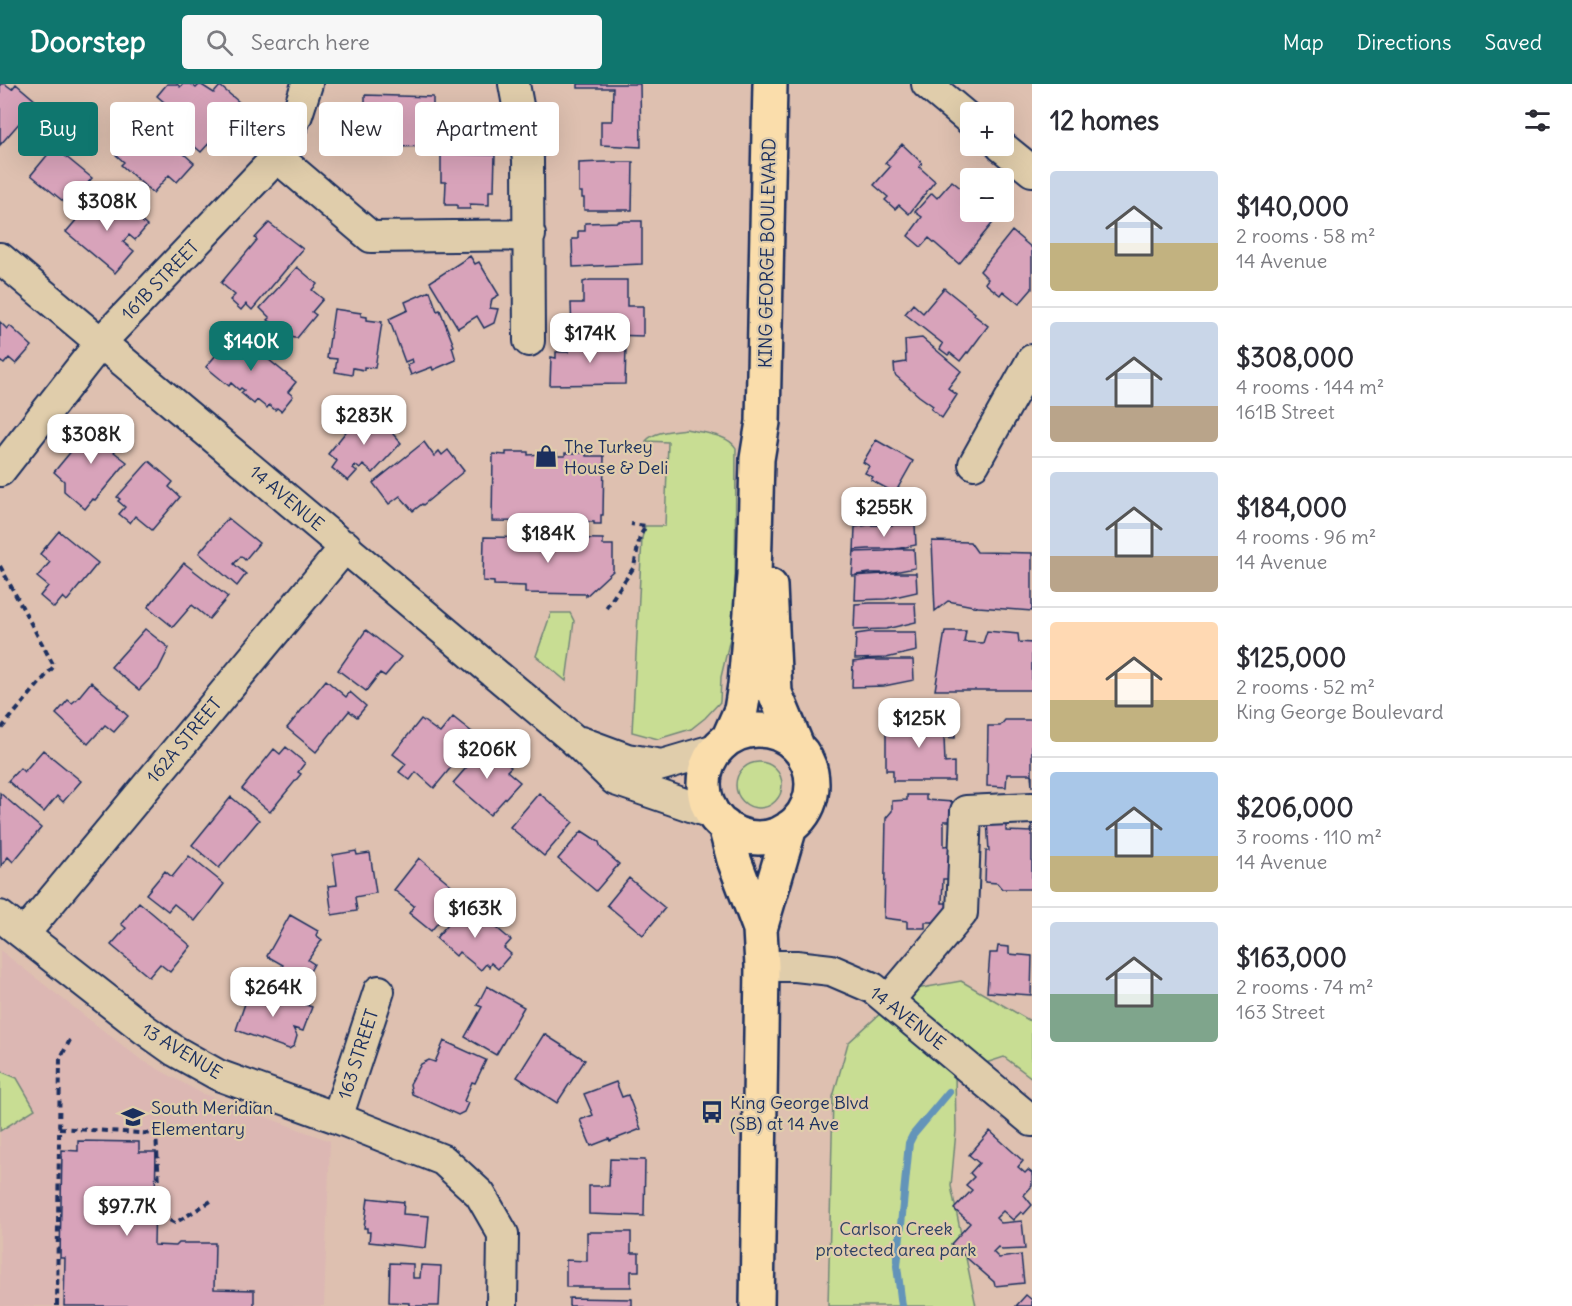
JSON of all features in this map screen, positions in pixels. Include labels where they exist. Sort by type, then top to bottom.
[{"type":"main road","name":"KING GEORGE BOULEVARD","points":[[722,743],[741,710],[754,576],[757,459],[763,422],[770,84]]},
{"type":"main road","name":"KING GEORGE BOULEVARD","points":[[763,422],[769,459],[770,583],[775,693],[797,746]]},
{"type":"main road","points":[[718,820],[740,835],[757,838],[774,835],[790,827],[803,814],[810,797],[812,779],[807,761],[797,746],[782,735],[764,730],[746,730],[722,743],[707,764],[703,781],[704,796],[718,820],[760,929],[762,966],[758,1306]]},
{"type":"main road","points":[[760,929],[790,827]]},
{"type":"street","name":"161B STREET","points":[[0,471],[101,342],[277,157],[297,115],[307,84]]},
{"type":"street","points":[[514,84],[528,159],[529,341]]},
{"type":"street","points":[[927,84],[960,112]]},
{"type":"street","points":[[1013,156],[1032,171]]},
{"type":"street","points":[[277,157],[371,237],[530,235]]},
{"type":"street","name":"14 AVENUE","points":[[0,258],[346,546],[573,739],[615,780],[718,820]]},
{"type":"street","points":[[974,464],[1032,360]]},
{"type":"street","name":"162A STREET","points":[[24,934],[346,546]]},
{"type":"street","name":"14 AVENUE","points":[[573,739],[627,759],[662,765],[722,743]]},
{"type":"street","points":[[889,1000],[962,913],[966,811],[1032,808]]},
{"type":"street","name":"13 AVENUE","points":[[0,916],[144,1029],[175,1051],[218,1075],[337,1118],[443,1160],[480,1194],[503,1234],[502,1306]]},
{"type":"street","name":"14 AVENUE","points":[[762,966],[796,966],[831,970],[873,988],[1032,1121]]},
{"type":"street","name":"163 STREET","points":[[337,1118],[379,991]]},
{"type":"path","points":[[606,608],[634,567],[640,536],[646,526],[631,524]]},
{"type":"path","points":[[0,566],[54,666],[0,730]]},
{"type":"path","points":[[57,1306],[60,1059],[71,1038]]},
{"type":"path","points":[[59,1128],[156,1134],[161,1215],[175,1222],[211,1201]]},
{"type":"shaded area","name":"South Meridian Elementary","points":[[0,950],[140,1059],[201,1093],[330,1141],[324,1306],[0,1306]]},
{"type":"green space","points":[[686,429],[721,437],[736,448],[735,617],[721,677],[720,702],[691,729],[658,739],[632,732],[642,538],[645,526],[665,526],[668,442],[646,441],[659,433]]},
{"type":"green space","points":[[551,613],[570,613],[574,621],[566,681],[536,656]]},
{"type":"green space","points":[[759,762],[775,769],[782,785],[775,801],[759,808],[743,801],[736,785],[743,769]]},
{"type":"green space","name":"Carlson Creek protected area park","points":[[961,981],[1032,1022],[1032,1078],[1004,1057],[955,1073],[956,1131],[951,1186],[976,1306],[828,1306],[833,1097],[848,1043],[905,991]]},
{"type":"green space","points":[[0,1071],[17,1078],[35,1109],[0,1131]]},
{"type":"building","points":[[0,84],[5,84],[12,89],[16,84],[37,102],[18,102],[18,124],[0,145]]},
{"type":"building","points":[[167,84],[177,84],[180,87],[183,84],[191,84],[196,88],[200,84],[214,93],[220,86],[239,102],[207,102],[207,146],[201,152],[195,147],[195,102],[164,102],[157,96]]},
{"type":"building","points":[[578,84],[640,84],[641,147],[601,145],[601,121],[612,121],[613,88],[578,88]]},
{"type":"building","points":[[365,95],[433,97],[433,102],[415,102],[415,147],[403,147],[403,102],[365,102]]},
{"type":"building","points":[[902,144],[922,163],[919,167],[935,181],[909,214],[899,205],[895,209],[885,200],[888,197],[874,185],[890,167],[885,163]]},
{"type":"building","points":[[47,156],[65,156],[92,178],[69,206],[31,175]]},
{"type":"building","points":[[117,156],[186,156],[194,163],[177,182],[169,175],[153,193],[121,165],[124,162]]},
{"type":"building","points":[[441,156],[495,156],[494,191],[489,191],[489,205],[470,204],[470,209],[457,209],[457,205],[445,205],[446,182],[441,182]]},
{"type":"building","points":[[633,162],[632,210],[584,210],[584,198],[582,198],[582,192],[579,192],[579,163]]},
{"type":"building","points":[[952,181],[960,188],[960,222],[994,222],[959,264],[929,238],[921,247],[908,236],[922,217],[915,212],[932,193],[937,198]]},
{"type":"building","points":[[111,195],[147,226],[135,240],[129,235],[123,242],[134,251],[115,273],[66,232],[84,211],[95,209]]},
{"type":"building","points":[[642,221],[642,264],[573,267],[572,239],[578,239],[578,231],[585,231],[585,223]]},
{"type":"building","points":[[269,223],[303,249],[252,310],[246,304],[241,310],[230,300],[235,295],[221,283]]},
{"type":"building","points":[[1012,231],[1032,248],[1032,289],[1019,304],[1003,291],[1000,295],[985,283],[988,279],[980,271]]},
{"type":"building","points":[[470,256],[475,264],[479,262],[499,295],[492,299],[490,308],[498,309],[494,323],[484,328],[477,316],[458,328],[430,282]]},
{"type":"building","points":[[297,267],[317,284],[312,290],[323,299],[312,312],[316,315],[297,338],[294,338],[268,320],[270,318],[260,308]]},
{"type":"building","points":[[627,280],[627,306],[643,306],[643,336],[611,335],[611,327],[599,327],[599,332],[572,331],[571,303],[583,303],[583,282]]},
{"type":"building","points":[[944,288],[988,326],[960,361],[940,349],[943,344],[905,314],[913,304],[923,313]]},
{"type":"building","points":[[430,291],[454,346],[452,347],[456,360],[433,370],[432,367],[411,375],[407,365],[413,362],[412,359],[405,362],[389,319],[408,310],[405,302]]},
{"type":"building","points":[[334,309],[361,313],[361,316],[367,317],[367,320],[382,322],[375,368],[364,367],[364,370],[353,368],[352,375],[335,372],[337,359],[327,358]]},
{"type":"building","points":[[0,322],[7,329],[10,326],[32,346],[16,364],[9,358],[4,364],[0,363]]},
{"type":"building","points":[[229,327],[296,382],[288,392],[293,396],[281,411],[269,405],[267,408],[257,400],[254,404],[241,393],[244,390],[241,388],[239,390],[231,383],[229,386],[206,367],[221,349],[215,344]]},
{"type":"building","points":[[922,338],[961,371],[948,388],[957,395],[942,418],[931,409],[933,406],[895,375],[894,364],[906,362],[905,340]]},
{"type":"building","points":[[598,341],[621,341],[621,346],[626,346],[625,384],[550,385],[551,357],[556,358],[556,352],[568,352],[568,343],[598,343]]},
{"type":"building","points":[[367,415],[382,424],[386,419],[398,429],[393,434],[401,443],[373,473],[363,465],[360,469],[355,465],[353,468],[357,471],[348,481],[332,468],[337,461],[328,454],[357,418],[361,422]]},
{"type":"building","points":[[97,420],[123,441],[114,452],[127,462],[85,509],[64,491],[64,481],[54,472]]},
{"type":"building","points":[[876,440],[913,461],[895,493],[871,480],[873,477],[865,473],[869,466],[863,462]]},
{"type":"building","points":[[424,442],[434,456],[439,451],[442,455],[448,450],[464,471],[413,511],[400,496],[389,504],[373,483]]},
{"type":"building","points":[[506,452],[528,452],[528,455],[557,453],[557,456],[565,456],[565,453],[586,453],[586,456],[604,456],[601,524],[594,524],[594,522],[492,521],[493,454],[506,455]]},
{"type":"building","points":[[149,461],[173,482],[169,487],[180,497],[152,530],[135,516],[130,523],[119,514],[125,507],[117,497]]},
{"type":"building","points":[[913,498],[915,518],[884,524],[853,525],[854,500]]},
{"type":"building","points":[[228,518],[259,543],[245,560],[241,556],[234,564],[246,574],[237,586],[199,553]]},
{"type":"building","points":[[915,525],[916,545],[885,551],[854,552],[855,527]]},
{"type":"building","points":[[59,531],[98,563],[67,601],[63,597],[54,608],[40,596],[48,586],[37,577],[50,562],[40,554]]},
{"type":"building","points":[[484,537],[603,539],[603,545],[613,545],[613,571],[586,596],[586,594],[525,593],[525,586],[494,585],[494,582],[483,581]]},
{"type":"building","points":[[932,541],[970,542],[977,552],[1032,553],[1032,611],[978,607],[948,601],[935,611]]},
{"type":"building","points":[[914,549],[915,568],[884,574],[852,576],[854,550]]},
{"type":"building","points":[[184,563],[228,597],[209,619],[192,605],[173,627],[148,607]]},
{"type":"building","points":[[916,573],[917,592],[886,599],[855,600],[856,575]]},
{"type":"building","points":[[915,603],[916,622],[886,629],[854,630],[855,604]]},
{"type":"building","points":[[145,629],[169,648],[158,670],[139,690],[111,667]]},
{"type":"building","points":[[366,630],[401,657],[385,676],[380,673],[366,691],[338,670]]},
{"type":"building","points":[[945,631],[966,631],[964,642],[983,643],[987,631],[1018,634],[1019,642],[1032,643],[1032,690],[935,690]]},
{"type":"building","points":[[916,632],[917,651],[886,658],[855,659],[856,634]]},
{"type":"building","points":[[913,660],[914,680],[884,686],[852,687],[853,662]]},
{"type":"building","points":[[326,680],[346,697],[350,692],[366,706],[357,717],[349,711],[316,752],[287,728]]},
{"type":"building","points":[[91,682],[128,716],[114,732],[105,725],[88,744],[56,714],[68,700],[72,703],[77,699]]},
{"type":"building","points":[[453,717],[477,736],[434,788],[416,772],[410,780],[399,772],[406,764],[393,754],[421,719],[440,733]]},
{"type":"building","points":[[886,718],[955,719],[955,738],[944,737],[945,763],[954,762],[954,781],[893,781],[893,770],[886,770]]},
{"type":"building","points":[[1005,720],[1032,720],[1032,787],[1031,774],[1007,774],[1006,787],[987,786],[988,726],[1000,726]]},
{"type":"building","points":[[486,745],[511,767],[507,771],[520,782],[490,815],[453,783]]},
{"type":"building","points":[[286,747],[305,763],[298,772],[301,774],[270,812],[242,789],[274,749],[280,754]]},
{"type":"building","points":[[43,750],[81,781],[63,802],[57,796],[44,812],[8,781],[20,768],[24,772]]},
{"type":"building","points":[[0,793],[41,828],[13,862],[8,857],[1,866]]},
{"type":"building","points":[[539,793],[573,822],[544,856],[510,827]]},
{"type":"building","points":[[907,795],[926,795],[926,800],[953,802],[953,821],[944,821],[944,846],[953,845],[953,879],[943,879],[942,903],[953,903],[952,922],[925,922],[925,928],[907,928],[907,921],[884,918],[886,818],[892,811],[892,801],[907,800]]},
{"type":"building","points":[[231,797],[259,820],[219,868],[192,845]]},
{"type":"building","points":[[987,820],[1006,821],[1006,831],[1031,832],[1032,821],[1032,889],[1002,889],[997,883],[985,882],[986,851],[989,851]]},
{"type":"building","points":[[582,831],[599,842],[601,848],[619,864],[596,891],[558,859]]},
{"type":"building","points":[[356,851],[357,855],[370,853],[376,893],[355,897],[357,911],[332,915],[328,886],[337,885],[333,855]]},
{"type":"building","points":[[189,856],[224,884],[195,921],[174,904],[168,911],[146,894],[165,871],[172,877]]},
{"type":"building","points":[[419,858],[462,894],[431,931],[409,913],[414,906],[394,890]]},
{"type":"building","points":[[629,878],[665,908],[643,935],[607,905]]},
{"type":"building","points":[[139,902],[191,946],[170,972],[160,964],[149,977],[111,945],[126,928],[121,924]]},
{"type":"building","points":[[465,904],[469,908],[471,906],[511,940],[504,948],[511,954],[498,969],[491,963],[489,967],[486,964],[481,970],[459,952],[456,956],[436,938]]},
{"type":"building","points":[[290,915],[318,931],[316,935],[322,940],[308,960],[314,964],[300,989],[277,976],[283,965],[267,956]]},
{"type":"building","points":[[998,946],[1009,947],[1009,954],[1032,956],[1031,995],[987,992],[990,953],[997,953]]},
{"type":"building","points":[[251,986],[312,1007],[303,1031],[293,1028],[297,1036],[294,1046],[289,1049],[236,1030]]},
{"type":"building","points":[[487,986],[524,1007],[496,1055],[465,1037],[482,1007],[477,1005]]},
{"type":"building","points":[[544,1034],[585,1060],[557,1103],[517,1077]]},
{"type":"building","points":[[444,1041],[486,1060],[475,1083],[472,1082],[464,1101],[468,1103],[464,1112],[458,1115],[412,1094],[410,1084],[421,1064],[429,1060],[435,1062]]},
{"type":"building","points":[[616,1082],[622,1097],[628,1095],[641,1129],[591,1146],[580,1120],[593,1115],[584,1094]]},
{"type":"building","points":[[990,1131],[1023,1161],[1018,1167],[1025,1173],[1028,1170],[1032,1173],[1032,1186],[1024,1195],[1032,1205],[1024,1214],[1021,1212],[1013,1220],[1003,1211],[996,1218],[1001,1223],[1022,1221],[1025,1249],[1002,1250],[998,1247],[993,1252],[999,1258],[1021,1255],[1024,1283],[995,1286],[994,1282],[951,1244],[970,1223],[954,1209],[972,1190],[966,1185],[974,1177],[970,1173],[979,1163],[969,1155]]},
{"type":"building","points":[[78,1141],[139,1142],[139,1152],[156,1152],[154,1245],[215,1243],[214,1289],[254,1290],[254,1306],[64,1306],[65,1258],[60,1258],[62,1150],[78,1151]]},
{"type":"building","points":[[610,1159],[645,1160],[644,1216],[589,1214],[589,1186],[609,1186]]},
{"type":"building","points":[[368,1198],[404,1202],[403,1214],[429,1216],[426,1248],[369,1242],[370,1232],[364,1228]]},
{"type":"building","points":[[587,1232],[631,1232],[631,1253],[639,1253],[639,1271],[631,1271],[631,1287],[566,1287],[566,1260],[587,1261]]},
{"type":"building","points":[[390,1263],[413,1264],[413,1278],[420,1278],[421,1265],[441,1266],[439,1306],[409,1306],[409,1303],[389,1302]]},
{"type":"building","points":[[1026,1295],[1032,1300],[1032,1306],[1016,1306]]},
{"type":"building","points":[[569,1298],[632,1299],[632,1306],[569,1306]]},
{"type":"waterway","points":[[902,1306],[897,1266],[909,1143],[949,1092]]},
{"type":"place","name":"The Turkey House & Deli","points":[[546,456]]},
{"type":"place","name":"King George Blvd (SB) at 14 Ave","points":[[712,1112]]},
{"type":"place","name":"South Meridian Elementary","points":[[133,1117]]}]
